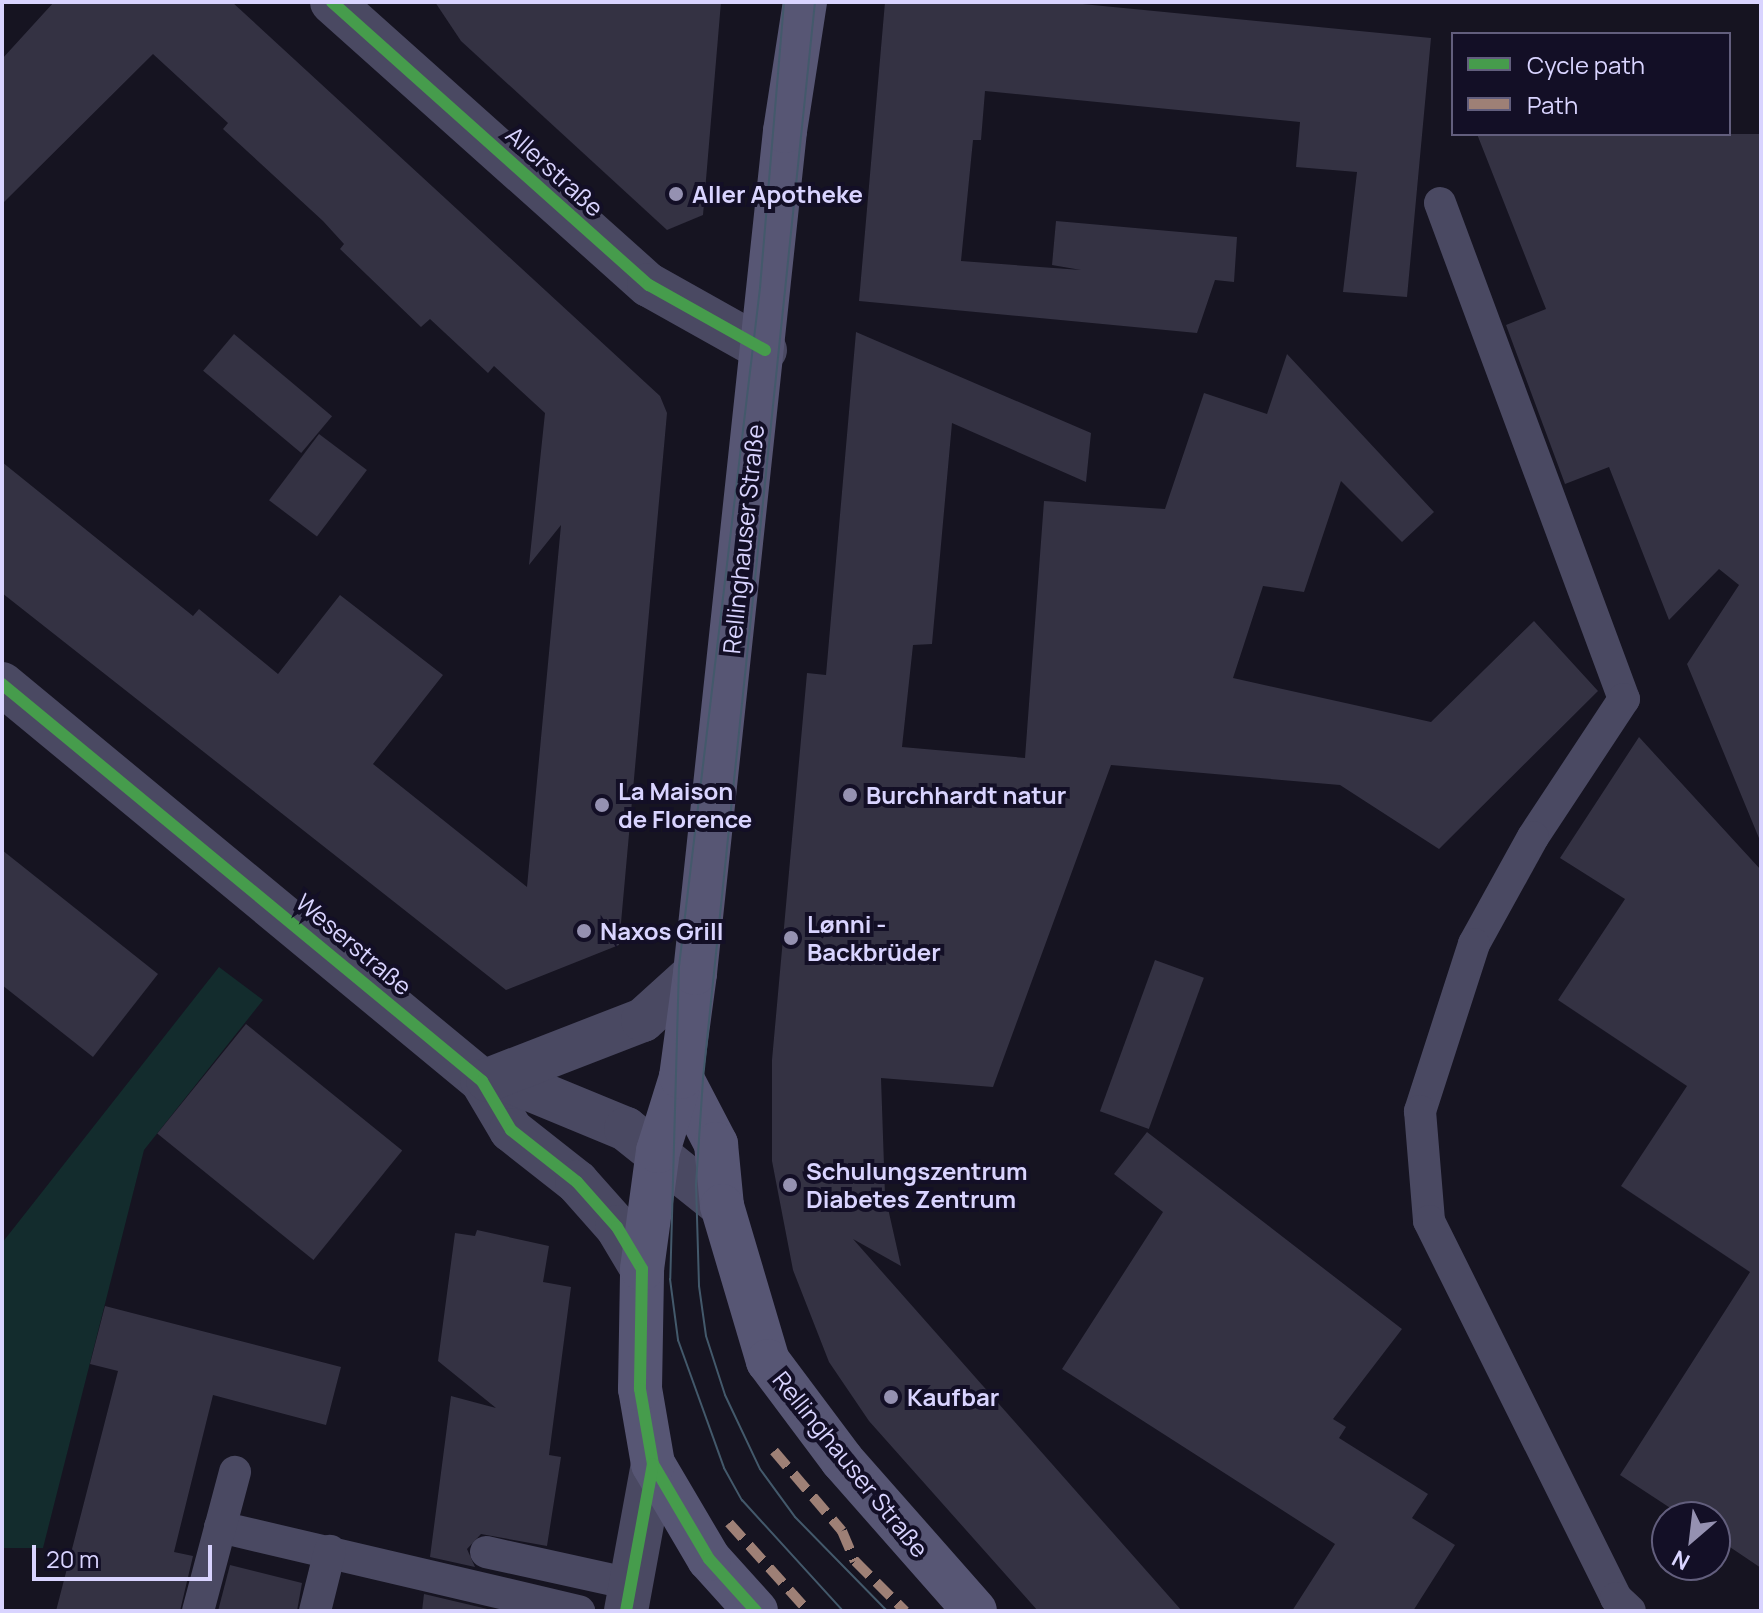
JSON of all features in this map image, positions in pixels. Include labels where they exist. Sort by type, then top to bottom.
[{"type":"main road","name":"Rellinghauser Straße","points":[[756,1611],[709,1559],[653,1464],[640,1389],[642,1269],[658,1151],[681,1077],[695,973],[765,350],[785,131],[805,2]]},
{"type":"main road","name":"Rellinghauser Straße","points":[[681,1077],[716,1144],[722,1206],[768,1361],[842,1460],[975,1611]]},
{"type":"street","name":"Allerstraße","points":[[332,2],[649,285],[765,350]]},
{"type":"street","name":"Weserstraße","points":[[2,684],[491,1079],[600,1114],[658,1151],[722,1206]]},
{"type":"street","points":[[491,1079],[643,1020],[695,973]]},
{"type":"street","name":"Weserstraße","points":[[491,1079],[511,1130],[577,1182],[617,1227],[642,1269]]},
{"type":"street","points":[[629,1597],[653,1464]]},
{"type":"lane","points":[[1440,203],[1624,699],[1533,837],[1474,944],[1420,1111],[1429,1221],[1616,1598],[1630,1611]]},
{"type":"lane","points":[[198,1611],[235,1472]]},
{"type":"lane","points":[[220,1527],[579,1611]]},
{"type":"lane","points":[[315,1611],[330,1551]]},
{"type":"lane","points":[[486,1552],[629,1597]]},
{"type":"green space","points":[[219,967],[263,1000],[144,1150],[43,1548],[2,1548],[2,1243]]},
{"type":"building","points":[[54,2],[232,2],[660,396],[667,413],[619,945],[506,990],[2,593],[2,462],[193,616],[199,609],[278,674],[340,595],[443,675],[373,764],[527,887],[561,525],[529,565],[545,413],[494,366],[488,373],[430,319],[421,327],[340,249],[344,244],[323,221],[223,129],[228,123],[153,54],[2,204],[2,59]]},
{"type":"building","points":[[435,2],[721,2],[703,215],[667,230],[461,41]]},
{"type":"building","points":[[885,2],[1062,2],[1431,38],[1407,297],[1343,292],[1357,172],[1296,167],[1300,122],[985,91],[981,140],[973,140],[961,261],[1081,270],[1052,265],[1056,221],[1237,237],[1234,282],[1215,280],[1197,333],[859,301]]},
{"type":"building","points":[[1761,134],[1761,843],[1687,664],[1739,585],[1719,569],[1669,620],[1609,467],[1565,484],[1506,325],[1546,309],[1478,136]]},
{"type":"building","points":[[856,332],[1091,433],[1086,482],[952,423],[932,644],[913,645],[902,747],[1025,758],[1044,501],[1165,509],[1204,393],[1267,414],[1287,354],[1434,512],[1402,542],[1341,481],[1304,592],[1263,586],[1233,678],[1431,722],[1534,621],[1598,691],[1439,849],[1340,785],[1111,765],[993,1087],[881,1078],[885,1195],[901,1266],[853,1239],[1182,1611],[1038,1611],[869,1421],[829,1362],[793,1270],[772,1161],[772,1060],[807,673],[826,675]]},
{"type":"building","points":[[234,334],[332,416],[301,453],[203,371]]},
{"type":"building","points":[[319,434],[367,470],[317,536],[269,500]]},
{"type":"building","points":[[1639,737],[1761,870],[1761,1568],[1731,1548],[1731,1501],[1660,1501],[1620,1475],[1750,1272],[1621,1186],[1687,1086],[1558,1000],[1625,899],[1560,858]]},
{"type":"building","points":[[2,850],[158,974],[93,1057],[2,985]]},
{"type":"building","points":[[1155,960],[1204,978],[1149,1129],[1100,1111]]},
{"type":"building","points":[[246,1024],[402,1150],[313,1260],[157,1134]]},
{"type":"building","points":[[1147,1132],[1402,1329],[1333,1419],[1346,1427],[1339,1438],[1428,1494],[1412,1518],[1455,1545],[1413,1611],[1292,1611],[1335,1544],[1062,1369],[1163,1212],[1114,1174]]},
{"type":"building","points":[[477,1230],[549,1246],[543,1282],[571,1287],[549,1455],[561,1457],[547,1546],[481,1534],[467,1549],[475,1567],[430,1557],[451,1396],[496,1408],[438,1361],[455,1233],[475,1236]]},
{"type":"building","points":[[105,1306],[341,1367],[326,1425],[213,1395],[174,1552],[193,1556],[180,1611],[56,1611],[118,1371],[90,1364]]},
{"type":"building","points":[[230,1565],[302,1583],[297,1611],[218,1611]]},
{"type":"building","points":[[424,1594],[496,1611],[422,1611]]},
{"type":"tram line","points":[[784,2],[760,288],[679,966],[670,1279],[678,1340],[724,1468],[742,1500],[843,1611]]},
{"type":"tram line","points":[[815,2],[703,1079],[696,1184],[699,1286],[706,1336],[725,1395],[760,1469],[795,1517],[887,1611]]},
{"type":"marked path","points":[[774,1451],[842,1531],[855,1561],[905,1611]]},
{"type":"marked path","points":[[729,1523],[808,1611]]},
{"type":"cycle path","points":[[332,2],[649,285],[765,350]]},
{"type":"cycle path","points":[[2,684],[482,1081],[511,1130],[577,1182],[617,1227],[642,1269],[640,1389],[653,1464],[709,1559],[756,1611]]},
{"type":"cycle path","points":[[626,1611],[653,1464]]},
{"type":"place","name":"Aller Apotheke","points":[[676,194]]},
{"type":"place","name":"Burchhardt natur","points":[[850,795]]},
{"type":"place","name":"La Maison de Florence","points":[[602,805]]},
{"type":"place","name":"Naxos Grill","points":[[584,931]]},
{"type":"place","name":"Lønni - Backbrüder","points":[[791,938]]},
{"type":"place","name":"Schulungszentrum Diabetes Zentrum","points":[[790,1185]]},
{"type":"place","name":"Kaufbar","points":[[891,1397]]}]
